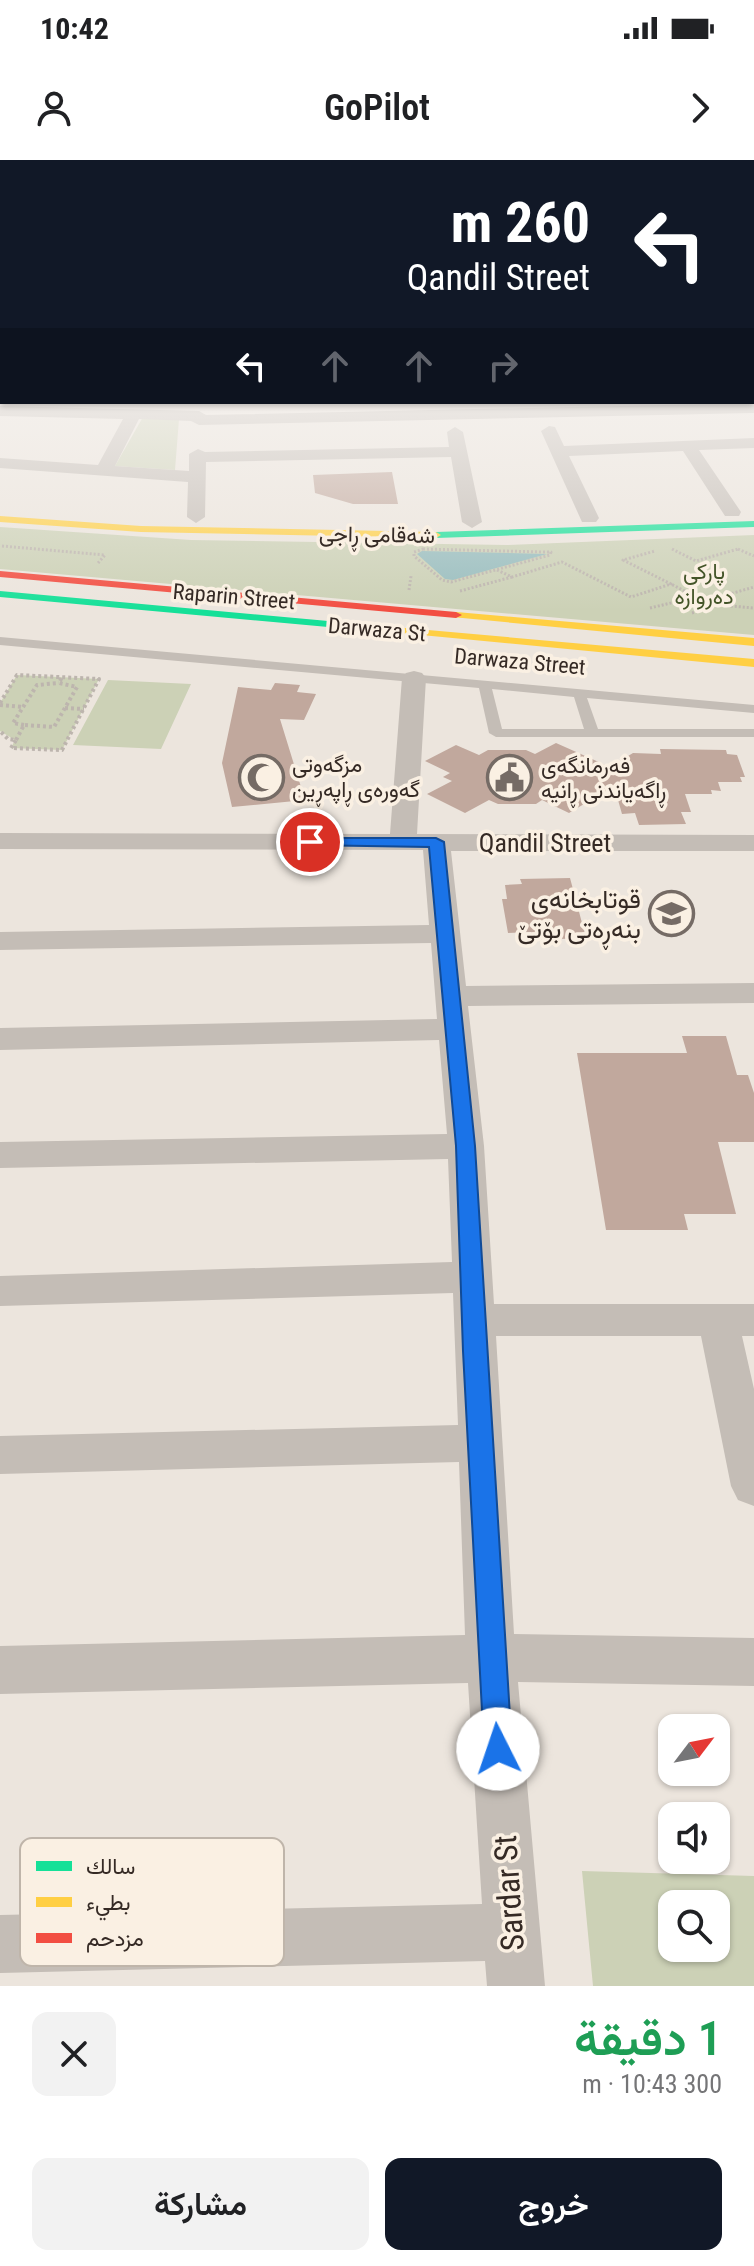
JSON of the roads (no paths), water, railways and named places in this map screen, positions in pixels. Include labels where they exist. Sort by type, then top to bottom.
[{"type":"main road","name":"شەقامی ڕاجی","points":[[0,506],[145,523],[196,517],[472,522],[754,511]]},
{"type":"main road","name":"شەقامی ڕاجی","points":[[0,519],[459,536],[754,524]]},
{"type":"main road","name":"Raparin Street","points":[[0,574],[754,642]]},
{"type":"main road","name":"Darwaza St","points":[[0,594],[754,663]]},
{"type":"main road","points":[[316,643],[327,624]]},
{"type":"main road","name":"Darwaza Street","points":[[590,667],[754,681]]},
{"type":"street","points":[[104,470],[120,440]]},
{"type":"street","points":[[196,517],[198,440]]},
{"type":"street","points":[[456,440],[472,522]]},
{"type":"street","points":[[553,440],[589,518]]},
{"type":"street","points":[[558,451],[754,443]]},
{"type":"street","points":[[688,446],[732,512]]},
{"type":"street","points":[[198,457],[457,452]]},
{"type":"street","points":[[0,463],[197,477]]},
{"type":"street","name":"Sardar St","points":[[414,678],[420,842],[446,934],[466,1146],[491,1658],[514,1959]]},
{"type":"street","name":"Qandil Street","points":[[0,841],[754,843]]},
{"type":"street","points":[[0,941],[446,934]]},
{"type":"street","points":[[0,1039],[754,993]]},
{"type":"street","points":[[0,1155],[466,1146]]},
{"type":"street","points":[[0,1291],[471,1277]]},
{"type":"street","points":[[473,1320],[736,1321],[754,1486]]},
{"type":"street","points":[[0,1455],[479,1443]]},
{"type":"street","points":[[0,1670],[491,1658],[754,1662]]},
{"type":"street","points":[[0,1944],[20,1945]]},
{"type":"street","points":[[284,1952],[514,1959]]},
{"type":"lane","points":[[0,641],[754,709]]},
{"type":"lane","points":[[485,685],[496,733],[754,733]]},
{"type":"lane","points":[[579,693],[592,732]]},
{"type":"water","points":[[422,551],[547,554],[453,580],[445,579],[417,554]]},
{"type":"place","name":"مزگەوتی گەورەی ڕاپەڕین","points":[[261,777]]},
{"type":"place","name":"فەرمانگەی ڕاگەیاندنی ڕانیە","points":[[510,778]]},
{"type":"place","name":"قوتابخانەی بنەڕەتی بۆتێ","points":[[672,914]]},
{"type":"park label","name":"پارکی دەروازە","points":[[704,584]]}]
